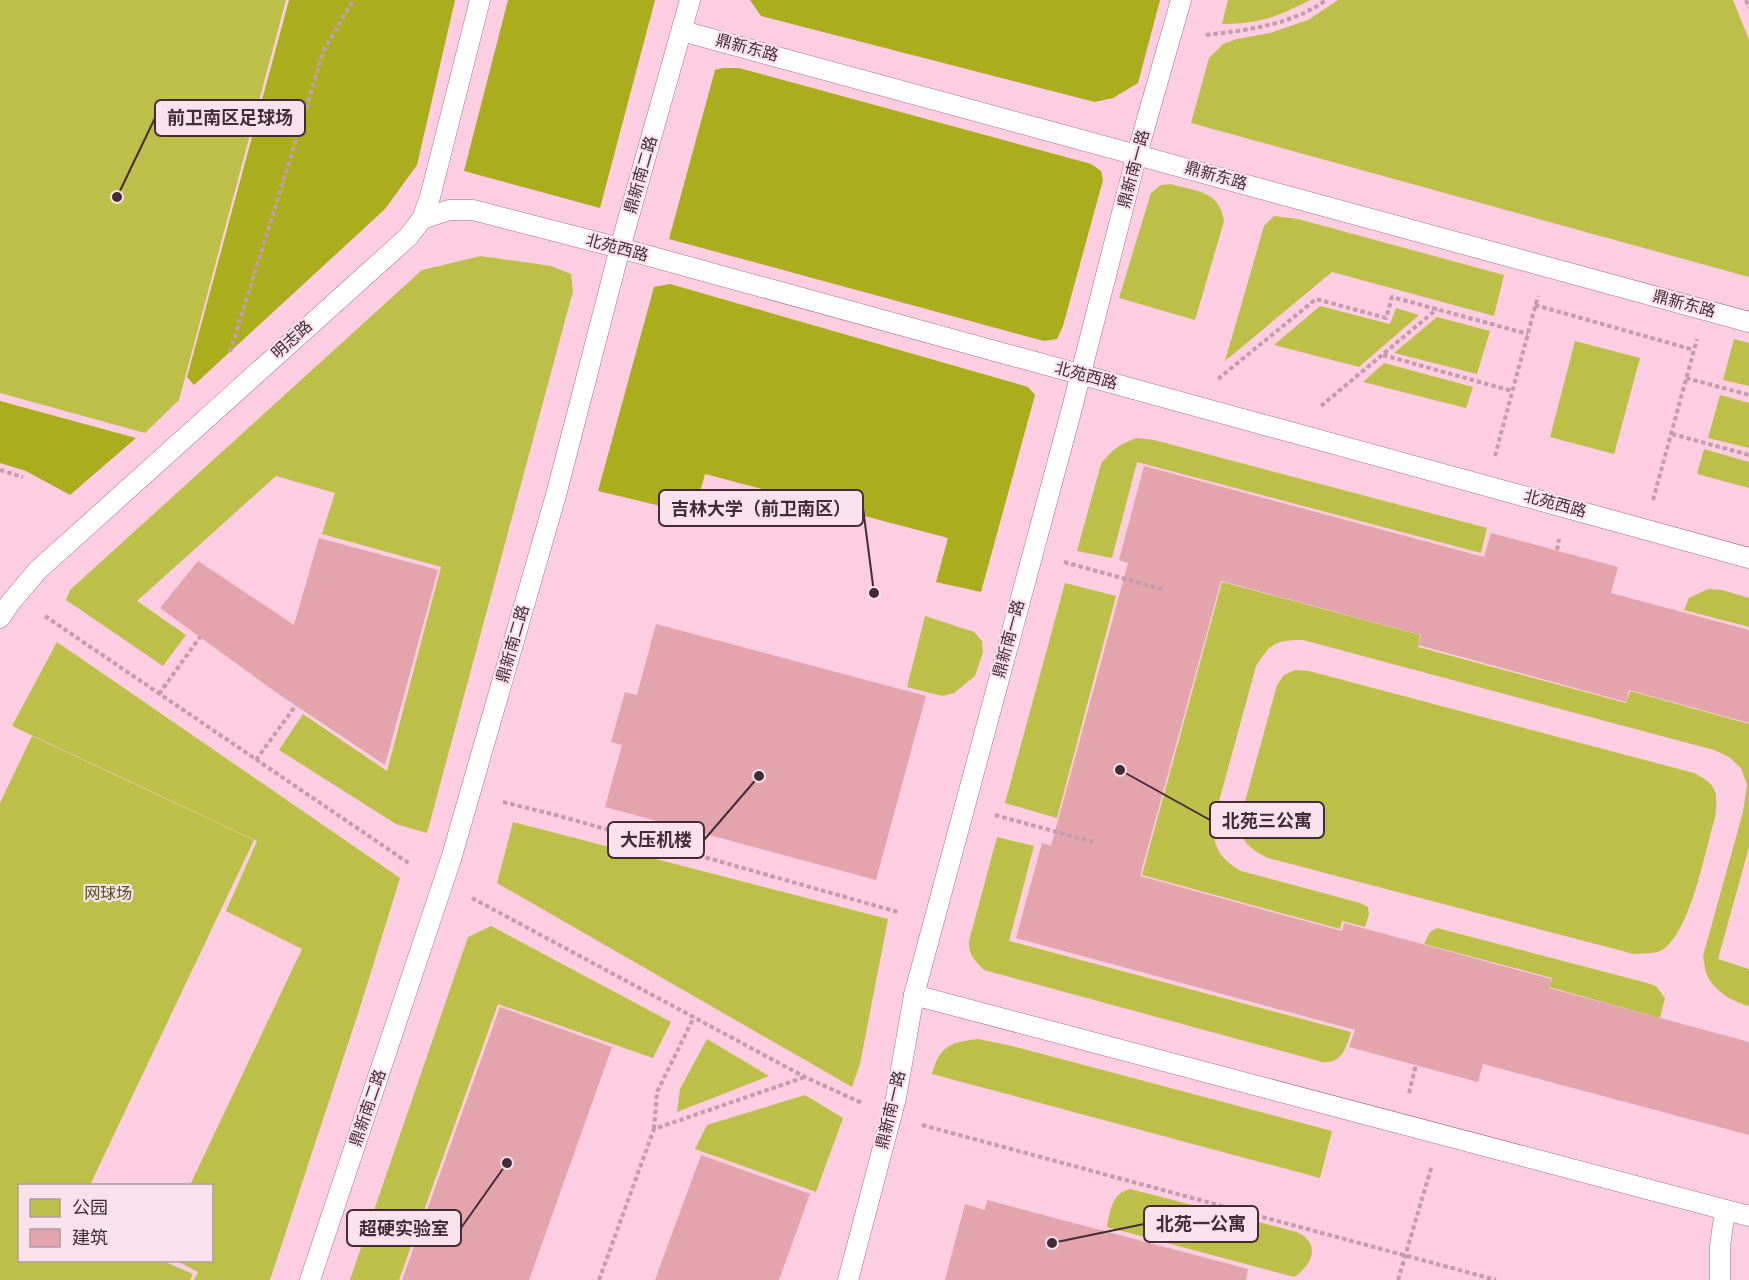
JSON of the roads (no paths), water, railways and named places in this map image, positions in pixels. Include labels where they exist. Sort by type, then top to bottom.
[{"type":"lane","name":"明志路","points":[[0,618],[38,570],[408,237],[422,219],[430,197],[480,0]]},
{"type":"lane","name":"鼎新南二路","points":[[310,1280],[451,859],[556,495],[690,0]]},
{"type":"lane","name":"鼎新南一路","points":[[848,1280],[896,1098],[914,994],[1081,375],[1137,154],[1181,0]]},
{"type":"lane","name":"鼎新东路","points":[[682,31],[1749,322]]},
{"type":"lane","name":"北苑西路","points":[[422,219],[449,210],[473,210],[621,248],[1749,558]]},
{"type":"lane","points":[[914,994],[1749,1216]]},
{"type":"lane","points":[[1720,1280],[1720,1246],[1725,1210]]},
{"type":"place","name":"前卫南区足球场","points":[[117,197]]},
{"type":"place","name":"吉林大学（前卫南区）","points":[[874,593]]},
{"type":"place","name":"北苑三公寓","points":[[1120,770]]},
{"type":"place","name":"大压机楼","points":[[759,776]]},
{"type":"place","name":"超硬实验室","points":[[507,1163]]},
{"type":"place","name":"北苑一公寓","points":[[1052,1243]]},
{"type":"park label","name":"网球场","points":[[108,894]]}]
